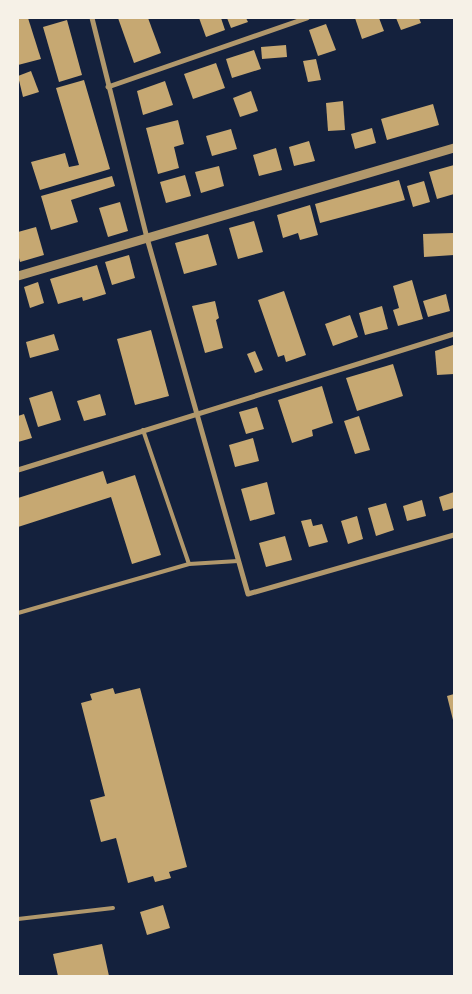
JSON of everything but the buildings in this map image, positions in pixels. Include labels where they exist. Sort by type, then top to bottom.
[{"type":"street","points":[[92,18],[147,238],[248,594],[454,535]]},
{"type":"street","points":[[108,87],[307,18]]},
{"type":"street","points":[[18,276],[454,148]]},
{"type":"street","points":[[18,470],[454,334]]},
{"type":"lane","points":[[143,430],[189,564]]},
{"type":"lane","points":[[18,613],[189,564],[238,561]]},
{"type":"lane","points":[[18,919],[113,908]]}]
